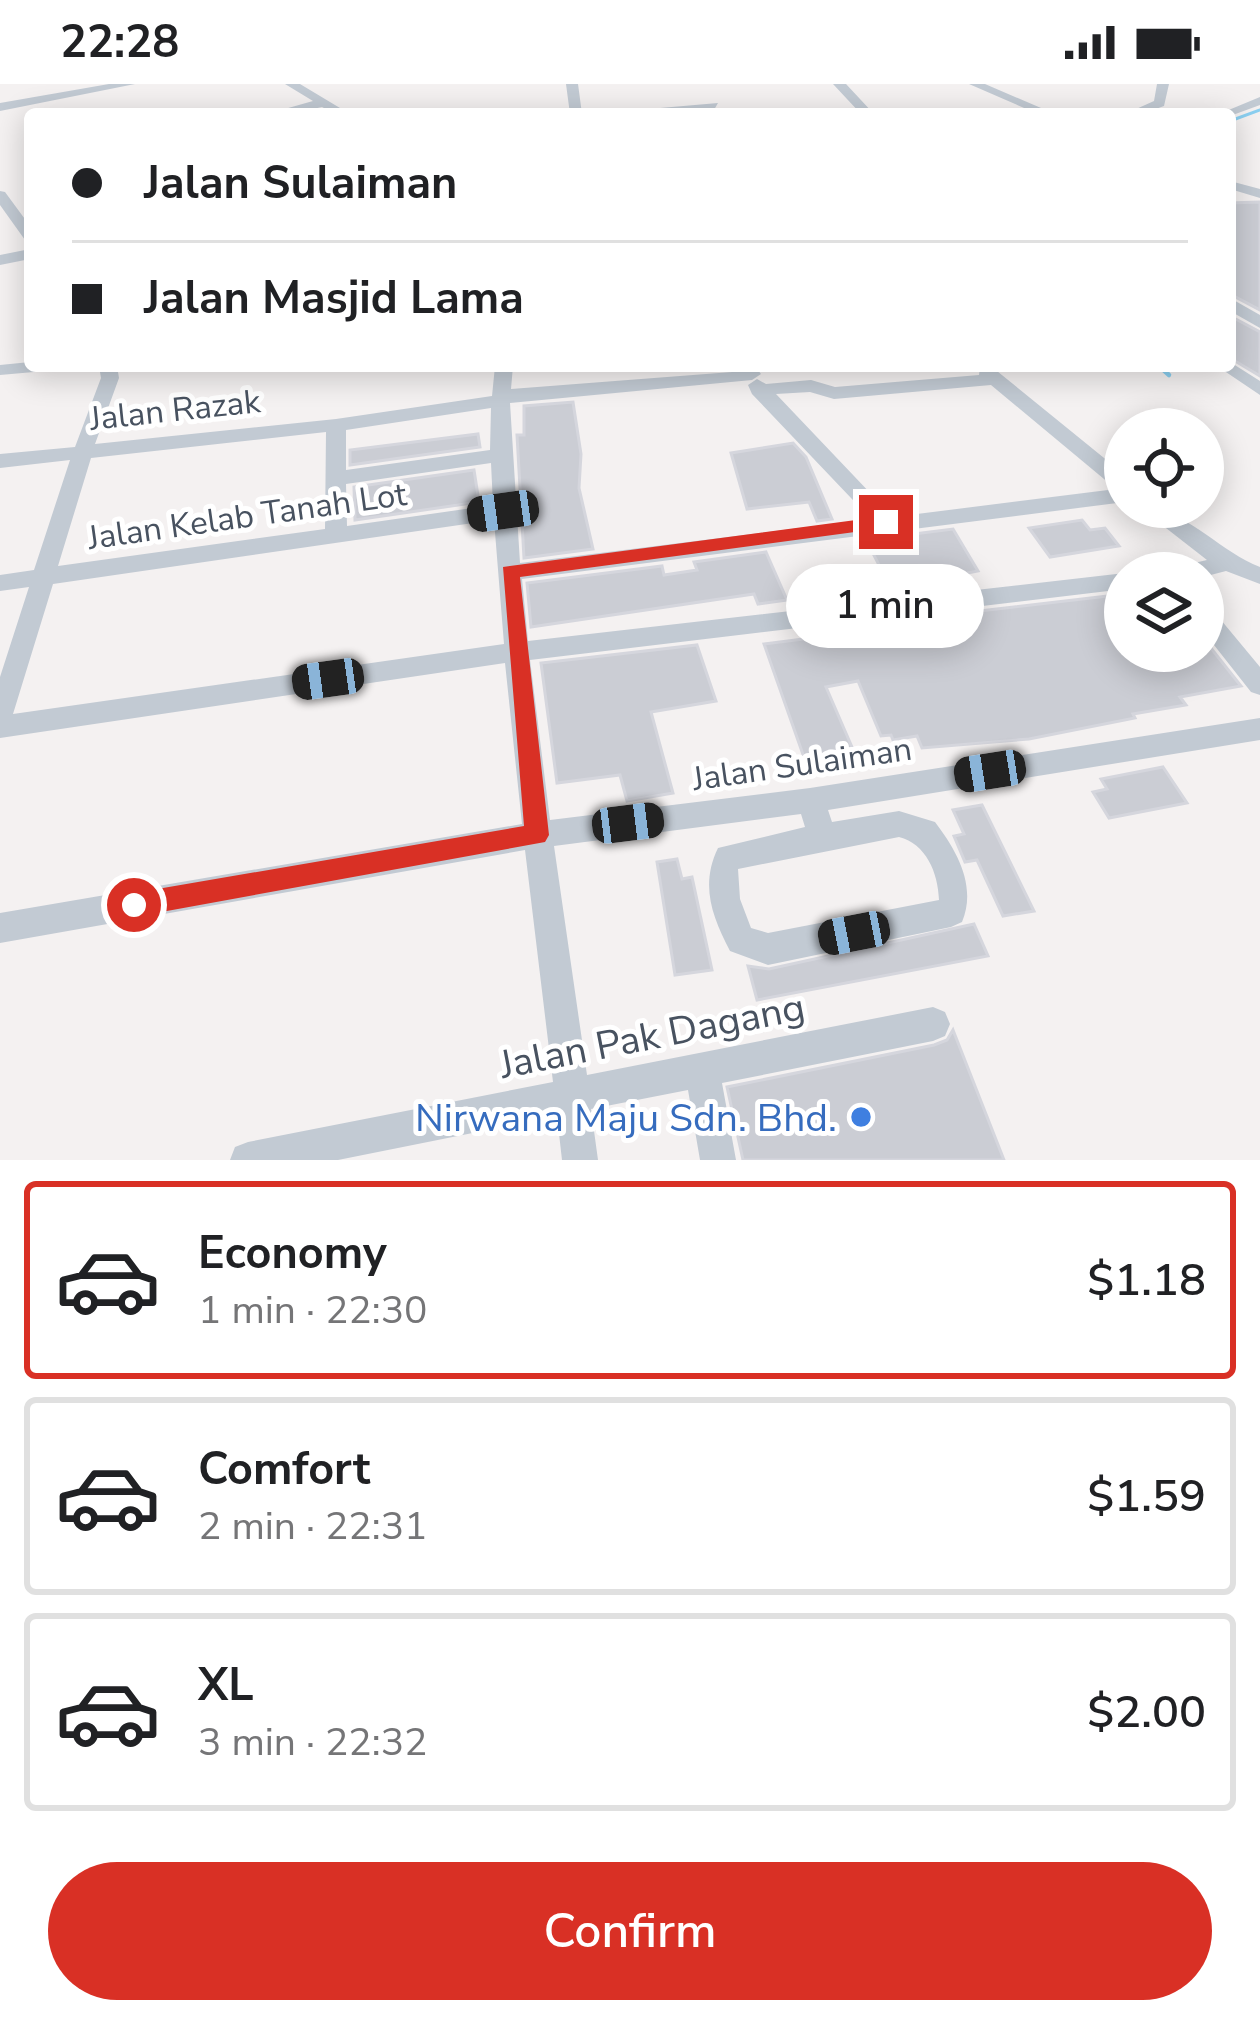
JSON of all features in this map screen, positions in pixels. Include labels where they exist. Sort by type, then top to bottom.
[{"type":"street","points":[[0,107],[129,84]]},
{"type":"street","points":[[291,84],[332,108]]},
{"type":"street","points":[[839,84],[862,108]]},
{"type":"street","points":[[975,84],[1034,108]]},
{"type":"street","points":[[1147,108],[1160,103],[1163,84]]},
{"type":"street","points":[[300,108],[322,103]]},
{"type":"street","points":[[0,195],[24,229]]},
{"type":"street","points":[[0,716],[109,372]]},
{"type":"street","points":[[503,372],[499,401],[503,511],[515,652],[580,1160]]},
{"type":"street","points":[[987,372],[1104,473]]},
{"type":"street","name":"Jalan Razak","points":[[0,461],[336,425],[499,401],[511,395],[755,376],[835,393],[987,372]]},
{"type":"street","points":[[755,376],[886,522]]},
{"type":"street","points":[[336,425],[336,535]]},
{"type":"street","points":[[338,478],[503,455]]},
{"type":"street","points":[[510,572],[1104,494]]},
{"type":"street","name":"Jalan Kelab Tanah Lot","points":[[0,583],[503,511]]},
{"type":"street","points":[[1179,528],[1227,563],[1260,576]]},
{"type":"street","points":[[0,727],[515,652],[1104,583]]},
{"type":"street","points":[[1224,641],[1260,686]]},
{"type":"street","name":"Jalan Sulaiman","points":[[0,928],[537,835],[810,800],[1260,729]]},
{"type":"street","points":[[810,800],[823,836]]},
{"type":"street","points":[[899,824],[925,831],[956,901],[950,912],[767,950],[741,940],[721,880],[721,868],[728,858],[823,836],[899,824]]},
{"type":"street","name":"Jalan Pak Dagang","points":[[248,1160],[572,1092],[933,1024]]},
{"type":"street","points":[[702,1068],[718,1160]]},
{"type":"building","points":[[1260,202],[1260,310],[1236,297],[1236,203]]},
{"type":"building","points":[[1236,319],[1260,332],[1260,376],[1236,362]]},
{"type":"building","points":[[573,402],[581,454],[579,488],[593,549],[524,558],[517,435],[524,435],[524,406]]},
{"type":"building","points":[[478,434],[480,447],[350,465],[350,450]]},
{"type":"building","points":[[793,443],[806,457],[832,519],[817,521],[809,502],[747,509],[731,453]]},
{"type":"building","points":[[474,470],[479,502],[355,520],[354,487]]},
{"type":"building","points":[[1082,520],[1090,530],[1105,528],[1119,546],[1050,557],[1029,528]]},
{"type":"building","points":[[953,529],[978,571],[891,588],[866,540]]},
{"type":"building","points":[[766,552],[787,600],[758,604],[754,594],[531,627],[527,583],[662,566],[664,575],[697,570],[694,562]]},
{"type":"building","points":[[1104,596],[1104,672],[1224,672],[1224,665],[1241,686],[1180,697],[1186,705],[1133,714],[1135,718],[1029,739],[922,748],[917,736],[893,740],[891,735],[881,736],[858,681],[826,687],[855,754],[806,763],[764,644],[819,637],[816,630]]},
{"type":"building","points":[[697,645],[716,701],[651,712],[673,793],[627,801],[620,775],[557,783],[541,663]]},
{"type":"building","points":[[1163,767],[1187,803],[1109,818],[1093,792],[1107,789],[1101,779]]},
{"type":"building","points":[[982,805],[1034,911],[1003,916],[977,860],[965,862],[954,836],[964,834],[953,810]]},
{"type":"building","points":[[677,859],[682,879],[692,877],[712,970],[675,975],[657,862]]},
{"type":"building","points":[[974,924],[988,956],[757,1000],[748,966],[769,969]]},
{"type":"building","name":"Nirwana Maju Sdn. Bhd.","points":[[953,1030],[1004,1160],[743,1160],[727,1087],[934,1045],[947,1040]]},
{"type":"waterway","points":[[1236,119],[1260,110]]},
{"type":"waterway","points":[[1166,372],[1169,375]]},
{"type":"place","name":"Nirwana Maju Sdn. Bhd.","points":[[861,1117]]},
{"type":"route","points":[[134,905],[537,835],[510,572],[886,522]]}]
